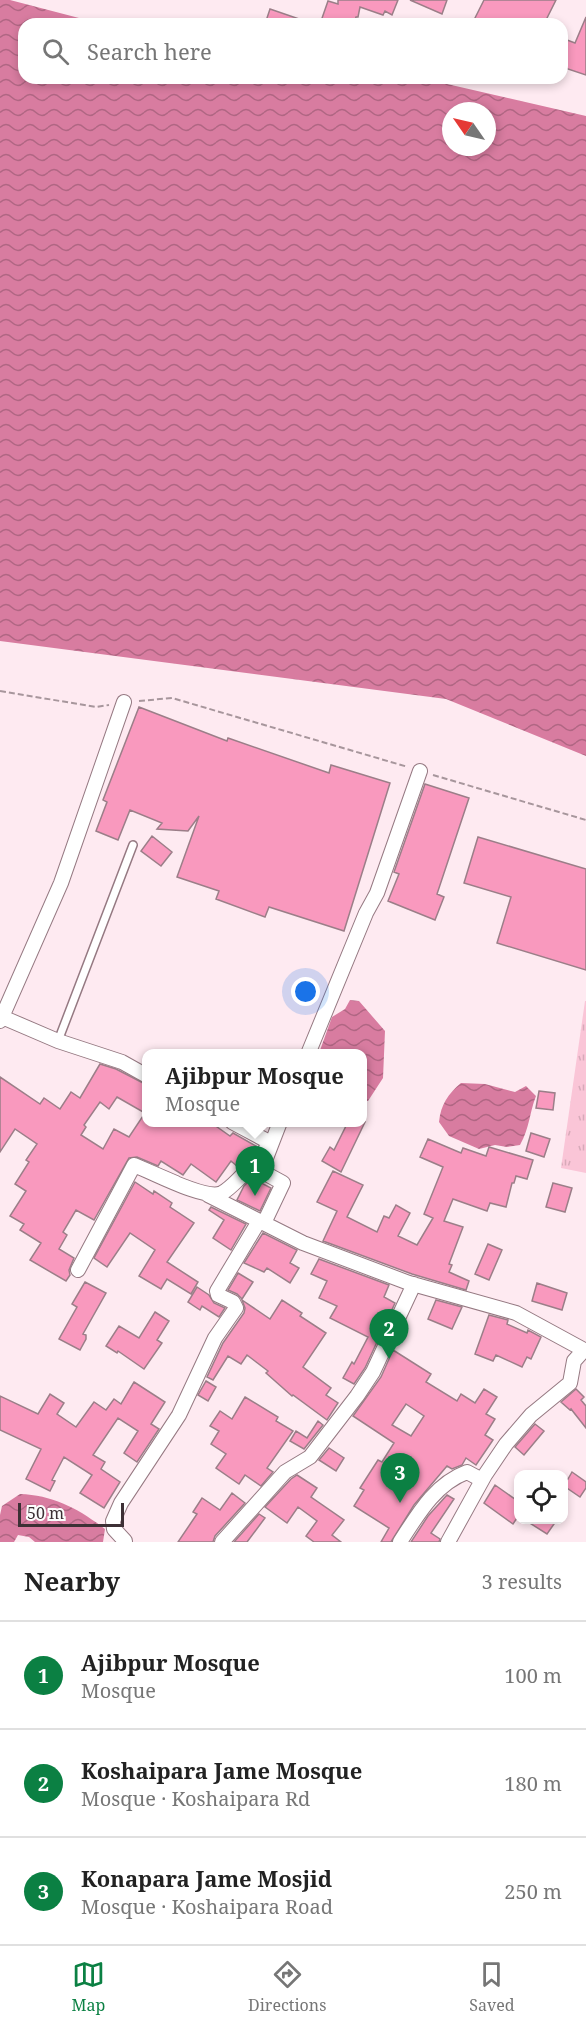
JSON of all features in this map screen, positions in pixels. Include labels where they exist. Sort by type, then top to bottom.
[{"type":"street","points":[[124,702],[61,883],[1,1018],[58,1041],[122,1062],[142,1073]]},
{"type":"street","points":[[310,1049],[366,913],[377,893],[420,771]]},
{"type":"street","points":[[241,1127],[271,1143]]},
{"type":"street","points":[[125,1542],[114,1529],[113,1521],[121,1503],[179,1414],[215,1338],[236,1308],[233,1302],[218,1295],[217,1291],[262,1222],[283,1183],[261,1171],[278,1127]]},
{"type":"street","points":[[208,1195],[221,1193],[243,1174],[271,1143]]},
{"type":"street","points":[[78,1270],[134,1165],[208,1195],[303,1243],[414,1284],[516,1313],[585,1350],[574,1361],[570,1383],[531,1415],[506,1444],[482,1480],[448,1542]]},
{"type":"street","points":[[222,1542],[285,1472],[310,1457],[357,1396],[374,1372],[414,1284]]},
{"type":"street","points":[[400,1542],[421,1509],[445,1483],[467,1472],[482,1480]]},
{"type":"lane","points":[[58,1041],[133,844]]},
{"type":"path","points":[[0,691],[96,707],[172,698],[586,820]]},
{"type":"green space","points":[[586,1001],[586,1173],[561,1168]]},
{"type":"water","points":[[0,0],[10,0],[79,18],[18,18],[18,84],[447,84],[586,116],[586,756],[446,699],[0,641]]},
{"type":"water","points":[[350,1000],[359,1001],[385,1031],[383,1078],[368,1101],[367,1049],[320,1049],[332,1017],[345,1009]]},
{"type":"water","points":[[461,1083],[485,1084],[515,1092],[526,1086],[536,1096],[520,1145],[507,1147],[495,1145],[479,1149],[449,1136],[439,1122],[441,1110],[452,1091]]},
{"type":"water","points":[[20,1494],[55,1500],[75,1509],[105,1529],[103,1542],[35,1542],[29,1537],[18,1535],[14,1542],[0,1542],[2,1506]]},
{"type":"building","points":[[338,0],[398,0],[392,15],[385,11],[383,15],[360,7],[356,18],[322,18],[328,1],[338,4]]},
{"type":"building","points":[[410,0],[447,0],[442,14]]},
{"type":"building","points":[[484,0],[556,0],[547,18],[475,18]]},
{"type":"building","points":[[270,9],[296,18],[267,18]]},
{"type":"building","points":[[586,17],[586,75],[568,69],[568,40],[575,43]]},
{"type":"building","points":[[139,707],[227,741],[228,738],[329,773],[331,765],[390,783],[344,931],[269,907],[265,917],[216,899],[219,891],[177,877],[199,816],[188,831],[157,829],[162,823],[130,810],[118,840],[96,831],[107,802],[103,800]]},
{"type":"building","points":[[425,784],[469,798],[437,894],[444,897],[435,920],[388,901],[399,874],[394,872]]},
{"type":"building","points":[[152,836],[172,852],[161,866],[141,851]]},
{"type":"building","points":[[478,837],[586,869],[586,970],[497,943],[511,897],[464,883]]},
{"type":"building","points":[[100,1064],[116,1069],[142,1082],[142,1111],[117,1097],[109,1109],[100,1102],[84,1125],[86,1127],[81,1135],[103,1149],[114,1129],[129,1137],[142,1118],[142,1127],[217,1127],[230,1136],[233,1133],[256,1146],[238,1167],[231,1161],[216,1182],[191,1164],[183,1175],[161,1161],[158,1166],[137,1157],[129,1158],[94,1220],[76,1210],[63,1232],[67,1235],[59,1249],[74,1258],[69,1270],[70,1275],[66,1281],[30,1260],[41,1243],[20,1230],[24,1224],[10,1216],[26,1191],[15,1184],[29,1162],[26,1160],[37,1144],[15,1129],[0,1152],[0,1077],[40,1104],[44,1098],[60,1109],[71,1092],[80,1098]]},
{"type":"building","points":[[539,1091],[555,1093],[553,1110],[536,1108]]},
{"type":"building","points":[[346,1127],[363,1127],[341,1172],[322,1161],[330,1147],[334,1150]]},
{"type":"building","points":[[531,1133],[550,1139],[544,1157],[526,1151]]},
{"type":"building","points":[[428,1139],[461,1153],[463,1148],[486,1156],[489,1147],[533,1160],[527,1179],[516,1176],[506,1207],[490,1203],[487,1211],[453,1199],[444,1221],[463,1227],[449,1264],[452,1265],[449,1272],[469,1281],[466,1290],[412,1274],[323,1241],[337,1211],[317,1202],[333,1171],[363,1185],[347,1217],[377,1232],[384,1216],[389,1218],[396,1205],[410,1213],[398,1236],[417,1245],[433,1218],[424,1214],[443,1167],[420,1157]]},
{"type":"building","points":[[252,1178],[271,1188],[260,1211],[237,1200],[244,1186]]},
{"type":"building","points":[[135,1182],[172,1203],[170,1207],[194,1223],[167,1262],[198,1282],[191,1294],[167,1279],[161,1289],[139,1276],[155,1250],[130,1233],[107,1267],[94,1258]]},
{"type":"building","points":[[553,1183],[572,1188],[565,1212],[546,1207]]},
{"type":"building","points":[[211,1207],[246,1224],[231,1250],[213,1238],[224,1220],[209,1210]]},
{"type":"building","points":[[263,1233],[297,1250],[290,1263],[299,1268],[290,1283],[267,1268],[264,1272],[244,1263]]},
{"type":"building","points":[[488,1244],[502,1250],[489,1280],[475,1274]]},
{"type":"building","points":[[319,1259],[389,1285],[384,1297],[395,1303],[365,1368],[354,1384],[343,1378],[352,1362],[354,1364],[368,1337],[330,1318],[337,1306],[319,1298],[327,1281],[311,1274]]},
{"type":"building","points":[[238,1273],[253,1282],[242,1299],[228,1290]]},
{"type":"building","points":[[85,1282],[106,1293],[83,1334],[86,1335],[86,1339],[80,1350],[59,1339],[77,1307],[72,1304]]},
{"type":"building","points":[[537,1283],[567,1293],[562,1310],[532,1301]]},
{"type":"building","points":[[197,1287],[209,1295],[214,1303],[225,1308],[219,1317],[202,1306],[200,1310],[188,1302]]},
{"type":"building","points":[[242,1300],[270,1319],[282,1300],[302,1313],[300,1316],[326,1333],[303,1367],[331,1388],[326,1395],[338,1403],[327,1420],[292,1396],[266,1373],[268,1371],[247,1355],[241,1364],[228,1356],[213,1380],[207,1377],[223,1343],[244,1313]]},
{"type":"building","points":[[436,1300],[462,1307],[452,1329],[428,1319]]},
{"type":"building","points":[[155,1312],[169,1321],[157,1340],[162,1343],[144,1369],[118,1351],[117,1353],[106,1346],[119,1326],[139,1338]]},
{"type":"building","points":[[489,1315],[508,1320],[507,1324],[527,1333],[528,1330],[541,1337],[531,1359],[527,1357],[522,1367],[496,1355],[493,1361],[475,1354]]},
{"type":"building","points":[[393,1350],[431,1374],[426,1382],[457,1401],[461,1394],[475,1403],[484,1389],[497,1397],[486,1414],[495,1419],[485,1435],[493,1440],[476,1465],[466,1458],[462,1465],[452,1469],[447,1466],[414,1505],[391,1542],[381,1542],[389,1528],[354,1506],[364,1490],[360,1488],[378,1460],[382,1462],[394,1443],[353,1416],[381,1377]],"holes":[[[406,1404],[424,1416],[411,1436],[392,1425]]]},
{"type":"building","points":[[206,1381],[216,1387],[208,1401],[198,1395]]},
{"type":"building","points":[[134,1382],[165,1402],[151,1424],[159,1429],[137,1462],[124,1453],[138,1431],[118,1418],[93,1455],[105,1462],[101,1469],[120,1482],[104,1508],[80,1493],[92,1475],[64,1457],[52,1480],[55,1481],[50,1491],[26,1479],[41,1449],[0,1430],[0,1396],[38,1414],[50,1394],[64,1403],[57,1414],[76,1427],[94,1402],[106,1410],[114,1399],[121,1404]]},
{"type":"building","points":[[576,1389],[584,1397],[581,1400],[586,1406],[586,1428],[571,1409],[561,1402]]},
{"type":"building","points":[[245,1397],[278,1417],[276,1421],[293,1431],[267,1468],[273,1472],[261,1486],[245,1475],[239,1484],[216,1468],[226,1454],[211,1444],[219,1431],[210,1426],[220,1411],[232,1419]]},
{"type":"building","points":[[318,1421],[323,1425],[304,1449],[290,1441],[296,1431],[307,1438]]},
{"type":"building","points":[[535,1424],[544,1431],[524,1455],[515,1447]]},
{"type":"building","points":[[329,1448],[344,1458],[336,1471],[319,1460]]},
{"type":"building","points":[[572,1472],[586,1482],[586,1488],[580,1497],[568,1489],[568,1479]]},
{"type":"building","points":[[297,1475],[317,1488],[311,1497],[344,1520],[332,1535],[341,1542],[314,1542],[306,1536],[317,1521],[298,1507],[287,1523],[265,1507]]},
{"type":"building","points":[[495,1485],[514,1498],[513,1524],[484,1503]]},
{"type":"building","points":[[232,1493],[245,1503],[215,1536],[213,1542],[178,1542],[197,1514],[193,1512],[202,1498],[220,1510]]},
{"type":"building","points":[[447,1495],[454,1499],[431,1533],[440,1539],[439,1542],[411,1542],[428,1516]]},
{"type":"building","points":[[259,1514],[265,1518],[247,1542],[234,1542]]},
{"type":"building","points":[[531,1524],[554,1524],[547,1534]]},
{"type":"place","name":"Ajibpur Mosque","points":[[255,1196]]},
{"type":"place","name":"Koshaipara Jame Mosque","points":[[389,1359]]},
{"type":"place","name":"Konapara Jame Mosjid","points":[[400,1503]]}]
